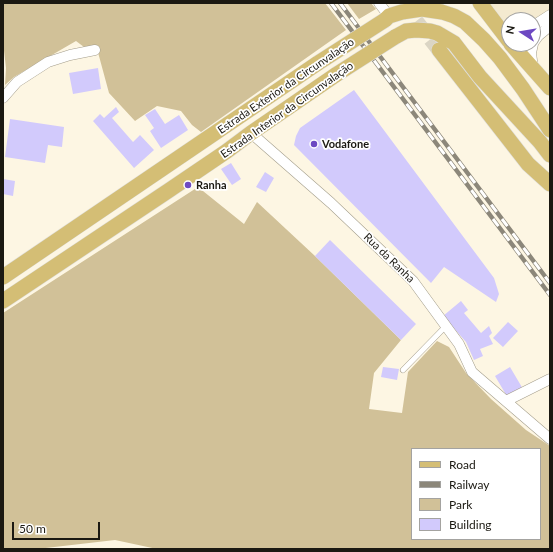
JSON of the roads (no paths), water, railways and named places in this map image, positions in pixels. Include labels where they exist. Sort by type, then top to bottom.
[{"type":"main road","points":[[484,8],[501,30]]},
{"type":"main road","name":"Estrada Exterior da Circunvalação","points":[[3,277],[389,13],[426,10],[442,12],[465,22],[500,58],[523,89],[550,130]]},
{"type":"main road","name":"Estrada Interior da Circunvalação","points":[[3,301],[168,192],[338,74],[395,36],[406,31],[430,31],[446,37],[454,43],[480,77],[550,155]]},
{"type":"main road","points":[[439,50],[528,164],[550,184]]},
{"type":"main road","points":[[518,52],[550,88]]},
{"type":"street","points":[[379,3],[389,13]]},
{"type":"street","points":[[484,8],[501,23]]},
{"type":"street","points":[[541,21],[550,15]]},
{"type":"street","points":[[541,34],[550,26]]},
{"type":"street","points":[[3,98],[17,82],[48,62],[70,55],[95,50]]},
{"type":"street","points":[[531,52],[534,69]]},
{"type":"street","name":"Rua da Ranha","points":[[251,133],[331,203],[414,281],[459,344],[472,372],[550,439]]},
{"type":"street","points":[[506,401],[550,379]]},
{"type":"lane","points":[[403,370],[446,326]]},
{"type":"tunnel","points":[[402,3],[439,50]]},
{"type":"railway","points":[[331,3],[550,295]]},
{"type":"railway","points":[[340,3],[550,283]]},
{"type":"place","name":"Vodafone","points":[[314,144]]},
{"type":"place","name":"Ranha","points":[[188,185]]}]
